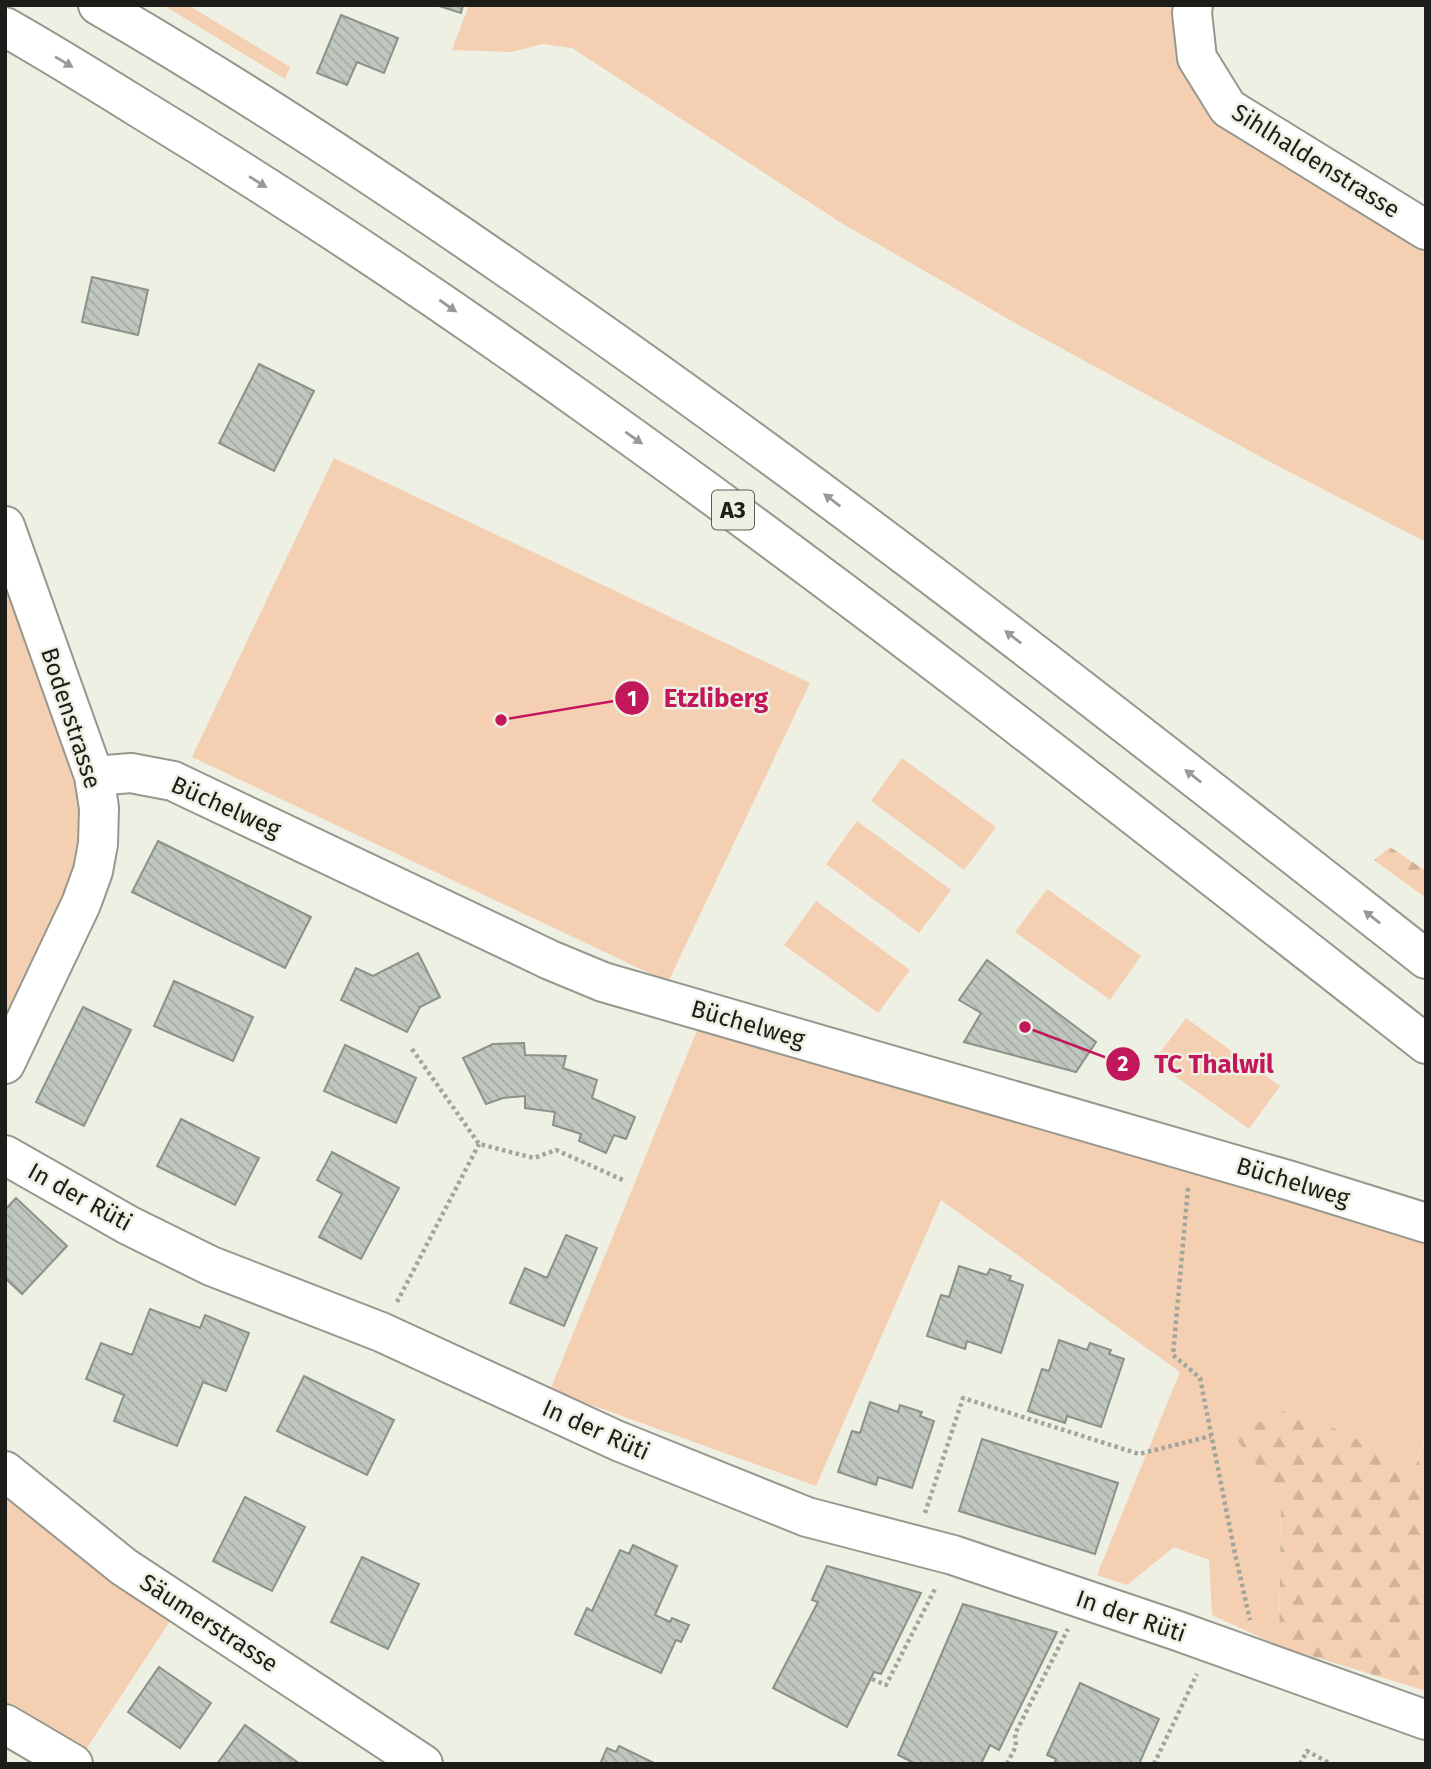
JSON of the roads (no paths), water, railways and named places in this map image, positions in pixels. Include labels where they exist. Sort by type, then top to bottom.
[{"type":"main road","points":[[98,5],[333,150],[455,231],[648,366],[899,549],[1426,959]]},
{"type":"main road","name":"Sihlhaldenstrasse","points":[[1193,5],[1197,58],[1228,108],[1426,230]]},
{"type":"main road","name":"A3","points":[[5,27],[312,216],[433,296],[653,452],[962,681],[1426,1044]]},
{"type":"main road","name":"Bodenstrasse","points":[[5,526],[94,776],[99,808],[98,844],[93,871],[5,1064]]},
{"type":"main road","name":"Büchelweg","points":[[94,776],[131,773],[173,781],[550,960],[603,982],[1291,1181],[1426,1223]]},
{"type":"main road","name":"In der Rüti","points":[[5,1155],[128,1225],[211,1266],[381,1332],[618,1441],[807,1517],[953,1555],[1206,1655],[1426,1720]]},
{"type":"main road","name":"Säumerstrasse","points":[[5,1471],[124,1567],[422,1764]]},
{"type":"main road","points":[[5,1724],[73,1764]]},
{"type":"place","name":"Etzliberg","points":[[501,720]]},
{"type":"place","name":"TC Thalwil","points":[[1025,1027]]}]
